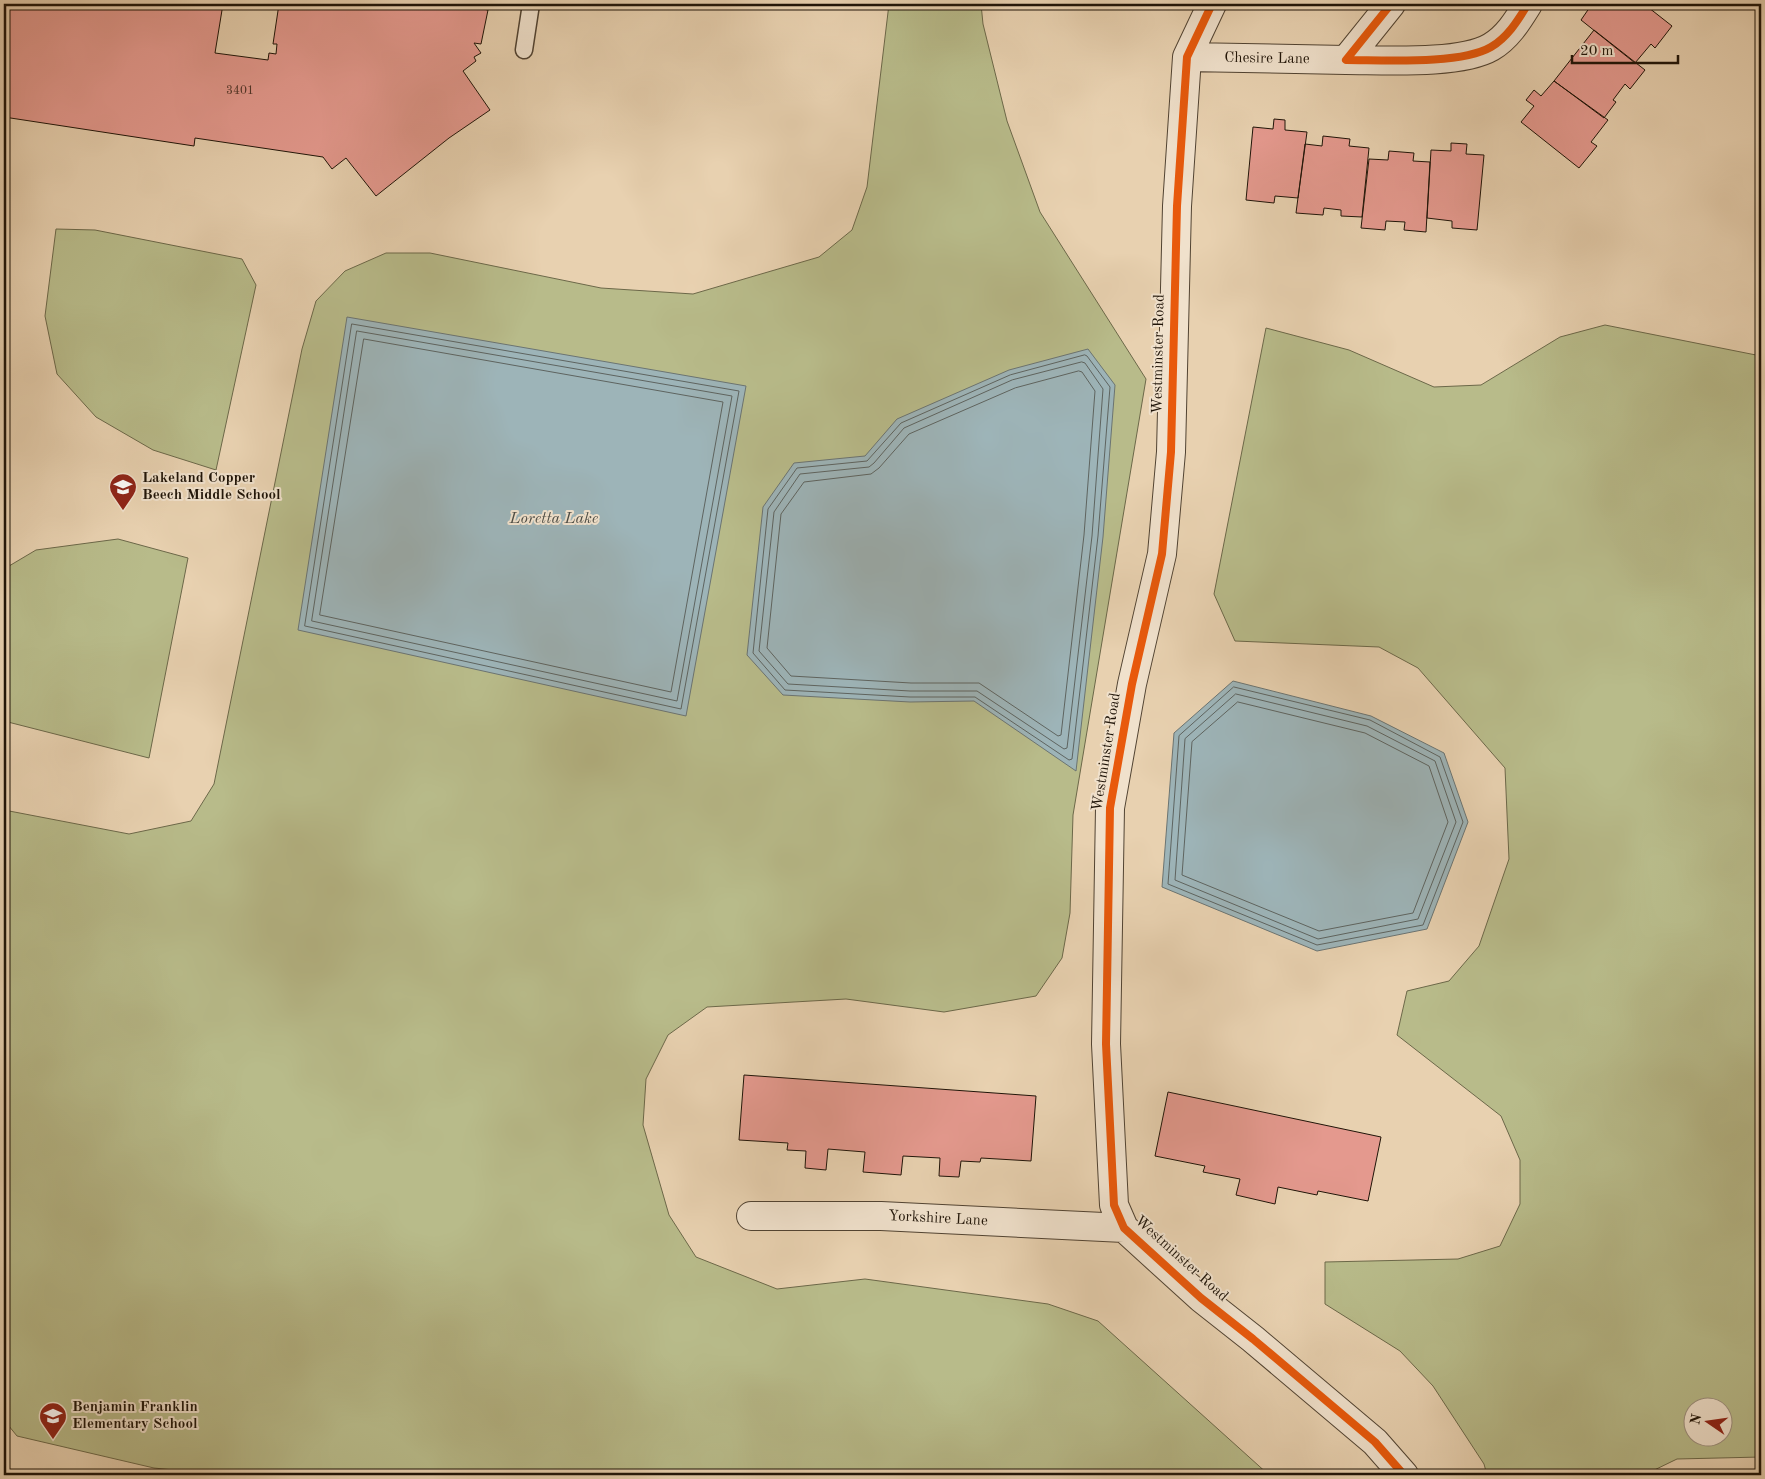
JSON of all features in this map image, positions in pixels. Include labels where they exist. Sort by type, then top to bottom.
[{"type":"street","name":"Westminster Road","points":[[1212,4],[1187,57],[1177,206],[1170,452],[1162,554],[1132,684],[1110,808],[1106,1044],[1114,1205],[1124,1228],[1201,1298],[1253,1338],[1375,1442],[1404,1475]]},
{"type":"street","points":[[1346,60],[1391,4]]},
{"type":"street","name":"Chesire Lane","points":[[1187,57],[1346,60],[1441,59],[1470,54],[1490,47],[1511,31],[1528,4]]},
{"type":"street","name":"Yorkshire Lane","points":[[751,1216],[881,1216],[1124,1228]]},
{"type":"lane","points":[[524,50],[531,4]]},
{"type":"green space","points":[[889,4],[981,4],[983,24],[1007,121],[1040,212],[1146,379],[1073,815],[1070,913],[1062,958],[1036,996],[944,1012],[846,999],[707,1007],[668,1035],[646,1079],[643,1125],[669,1215],[696,1257],[777,1289],[865,1279],[1048,1304],[1098,1321],[1269,1475],[222,1475],[154,1468],[17,1436],[4,1420],[4,810],[129,834],[191,821],[214,784],[302,349],[316,301],[345,271],[386,253],[430,253],[601,288],[693,294],[819,257],[852,230],[867,187]]},
{"type":"green space","points":[[56,229],[95,230],[242,259],[256,285],[216,470],[153,450],[96,417],[57,374],[45,316]]},
{"type":"green space","points":[[1605,325],[1761,356],[1761,1457],[1677,1459],[1644,1475],[1487,1475],[1484,1464],[1433,1386],[1400,1351],[1325,1304],[1325,1262],[1458,1259],[1500,1246],[1520,1204],[1520,1160],[1501,1116],[1397,1035],[1407,991],[1449,981],[1479,946],[1509,859],[1505,768],[1418,668],[1379,647],[1235,641],[1214,594],[1266,328],[1349,350],[1434,387],[1481,385],[1560,337]]},
{"type":"green space","points":[[118,539],[188,558],[149,758],[4,721],[4,569],[36,550]]},
{"type":"water","name":"Loretta Lake","points":[[347,317],[746,386],[686,716],[298,630]]},
{"type":"water","points":[[1088,349],[1115,385],[1103,537],[1076,771],[974,701],[910,702],[783,695],[747,655],[763,507],[794,463],[865,456],[897,419],[1009,370]]},
{"type":"water","points":[[1233,681],[1371,716],[1444,753],[1468,822],[1427,929],[1317,951],[1162,887],[1174,733]]},
{"type":"building","points":[[4,4],[223,4],[215,53],[268,60],[269,53],[276,54],[277,44],[273,44],[279,4],[478,4],[477,8],[488,10],[481,44],[474,43],[481,53],[474,57],[476,61],[463,71],[490,110],[449,138],[376,196],[346,158],[332,169],[323,157],[195,138],[194,146],[4,117]]},
{"type":"building","points":[[1592,4],[1644,4],[1672,26],[1655,48],[1651,44],[1635,63],[1581,20]]},
{"type":"building","points":[[1594,30],[1645,70],[1630,89],[1625,84],[1613,100],[1616,102],[1604,118],[1554,81]]},
{"type":"building","points":[[1554,81],[1608,120],[1591,142],[1597,146],[1579,168],[1521,122],[1534,106],[1526,100],[1534,90],[1541,96]]},
{"type":"building","points":[[1274,119],[1285,120],[1285,130],[1307,132],[1298,198],[1275,196],[1274,203],[1246,200],[1253,127],[1273,129]]},
{"type":"building","points":[[1323,136],[1350,139],[1349,146],[1369,148],[1362,217],[1341,216],[1341,210],[1324,208],[1323,215],[1296,213],[1305,144],[1322,146]]},
{"type":"building","points":[[1451,143],[1467,144],[1466,154],[1484,155],[1477,230],[1452,228],[1452,221],[1427,218],[1431,150],[1451,151]]},
{"type":"building","points":[[1389,151],[1414,153],[1413,161],[1430,162],[1426,232],[1404,230],[1405,222],[1386,221],[1385,230],[1361,228],[1369,159],[1388,160]]},
{"type":"building","points":[[744,1075],[1036,1096],[1031,1161],[981,1158],[980,1162],[961,1161],[959,1177],[939,1176],[940,1158],[903,1156],[901,1175],[863,1172],[865,1152],[828,1149],[826,1170],[805,1168],[806,1151],[787,1150],[788,1143],[739,1140]]},
{"type":"building","points":[[1168,1092],[1381,1137],[1368,1201],[1318,1191],[1317,1195],[1278,1187],[1275,1204],[1236,1195],[1240,1179],[1203,1172],[1205,1166],[1155,1156]]},
{"type":"cycle path","points":[[1212,4],[1187,57],[1177,206],[1171,452],[1162,554],[1132,684],[1110,808],[1106,1044],[1114,1205],[1124,1228],[1201,1298],[1253,1339],[1375,1442],[1404,1475]]},
{"type":"cycle path","points":[[1391,4],[1346,60],[1400,61],[1441,59],[1477,53],[1491,47],[1503,38],[1528,4]]},
{"type":"place","name":"Lakeland Copper Beech Middle School","points":[[123,511]]},
{"type":"place","name":"Benjamin Franklin Elementary School","points":[[53,1440]]}]
